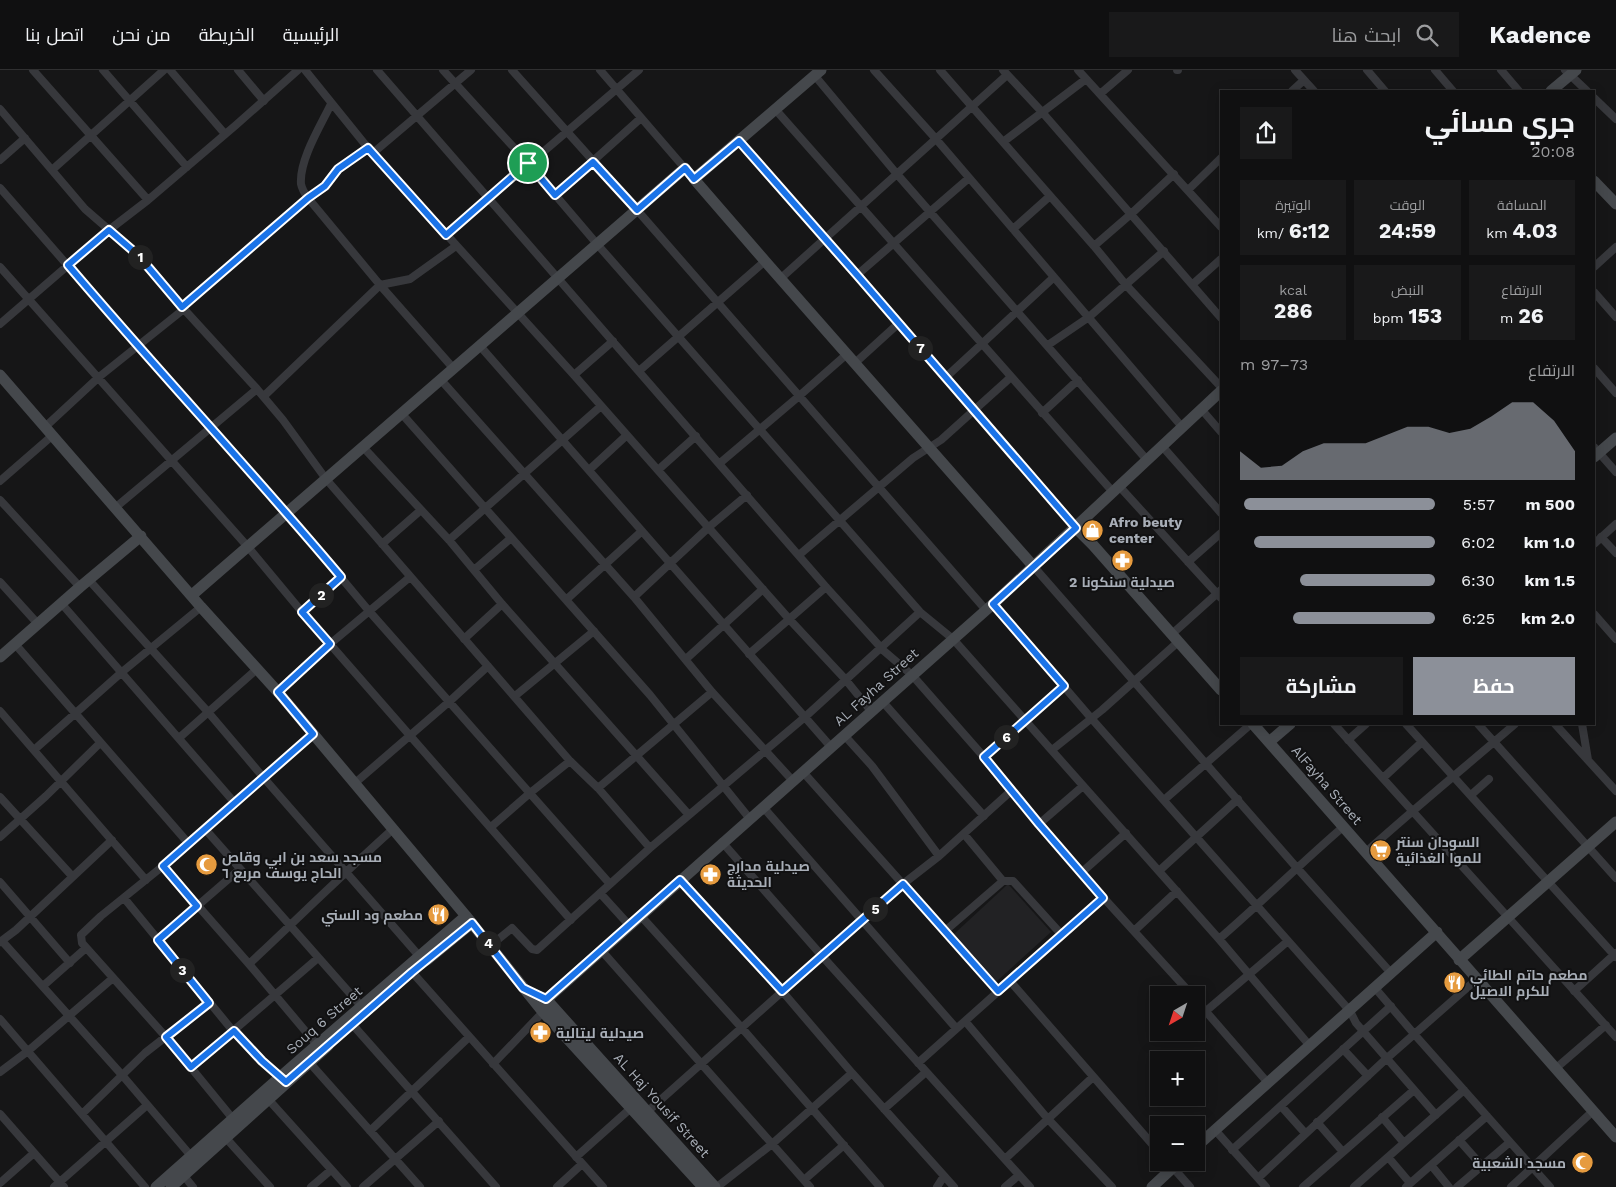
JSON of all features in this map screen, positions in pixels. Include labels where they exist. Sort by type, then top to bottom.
[{"type":"street","points":[[34,70],[148,200]]},
{"type":"street","points":[[104,70],[187,167]]},
{"type":"street","points":[[52,170],[128,100],[164,70]]},
{"type":"street","points":[[170,70],[225,134]]},
{"type":"street","points":[[238,70],[264,101]]},
{"type":"street","points":[[0,324],[109,230],[187,167],[298,70]]},
{"type":"street","points":[[305,70],[370,150],[574,375],[790,620],[845,679],[871,711]]},
{"type":"street","points":[[377,70],[826,587],[881,647],[912,675],[984,757],[1080,873],[1184,986]]},
{"type":"street","points":[[443,70],[528,163],[920,612],[953,639],[1126,833],[1219,938],[1248,975],[1310,1046]]},
{"type":"street","points":[[0,481],[99,378],[183,308],[308,198],[325,186],[338,169],[370,150],[417,116],[471,70]]},
{"type":"street","points":[[512,70],[637,210],[798,397],[989,607],[1064,686],[1350,1011],[1352,1018],[1436,1115]]},
{"type":"street","points":[[600,70],[855,364],[1238,799],[1296,868],[1391,973]]},
{"type":"street","points":[[446,235],[638,70]]},
{"type":"street","points":[[874,70],[936,139],[1182,428]]},
{"type":"street","points":[[940,70],[1126,285],[1220,388]]},
{"type":"street","points":[[1078,70],[1220,226]]},
{"type":"street","points":[[1100,94],[1128,70]]},
{"type":"street","points":[[1295,70],[1313,90]]},
{"type":"street","points":[[1367,70],[1385,90]]},
{"type":"street","points":[[1435,70],[1452,90]]},
{"type":"street","points":[[1500,70],[1518,90]]},
{"type":"street","points":[[780,278],[972,107],[1005,72],[1220,317]]},
{"type":"street","points":[[1552,90],[1570,72],[1585,90]]},
{"type":"street","points":[[694,179],[818,73],[896,173],[1147,460]]},
{"type":"street","points":[[1003,142],[1086,79]]},
{"type":"street","points":[[1293,90],[1304,80]]},
{"type":"street","points":[[1595,99],[1616,119]]},
{"type":"street","points":[[331,104],[305,160],[301,183],[308,198],[380,285],[454,368]]},
{"type":"street","points":[[0,109],[85,209],[138,255],[183,308],[264,396],[326,479],[570,761],[598,788],[650,848]]},
{"type":"street","points":[[775,110],[982,342],[1042,413],[1220,594],[1135,681],[1052,750]]},
{"type":"street","points":[[555,195],[641,118]]},
{"type":"street","points":[[0,160],[25,138]]},
{"type":"street","points":[[739,141],[1076,528],[1220,689]]},
{"type":"street","points":[[1188,190],[1220,159]]},
{"type":"street","points":[[192,595],[685,168]]},
{"type":"street","points":[[1094,246],[1174,174]]},
{"type":"street","points":[[857,275],[969,178]]},
{"type":"street","points":[[1595,182],[1616,204]]},
{"type":"street","points":[[0,188],[287,513],[370,611],[610,884]]},
{"type":"street","points":[[1595,192],[1616,214]]},
{"type":"street","points":[[1013,229],[1050,196]]},
{"type":"street","points":[[264,396],[380,285],[410,279],[456,246]]},
{"type":"street","points":[[1595,266],[1616,247]]},
{"type":"street","points":[[1048,345],[1089,317],[1164,251]]},
{"type":"street","points":[[1193,284],[1220,260]]},
{"type":"street","points":[[640,371],[765,261]]},
{"type":"street","points":[[0,266],[248,547],[302,612],[571,920]]},
{"type":"street","points":[[945,378],[1053,278]]},
{"type":"street","points":[[1595,293],[1616,317]]},
{"type":"street","points":[[855,364],[899,323]]},
{"type":"street","points":[[574,375],[613,341]]},
{"type":"street","points":[[480,346],[831,747]]},
{"type":"street","points":[[720,463],[847,354]]},
{"type":"street","points":[[1595,369],[1616,393]]},
{"type":"street","points":[[0,375],[201,607],[278,692],[469,919],[523,988],[543,1006],[493,1064]]},
{"type":"street","points":[[799,554],[878,486],[913,458],[941,440],[1011,377]]},
{"type":"street","points":[[441,380],[634,597],[712,692],[793,781]]},
{"type":"street","points":[[1042,413],[1078,380]]},
{"type":"street","points":[[116,507],[257,389]]},
{"type":"street","name":"AL Fayha Street","points":[[543,1006],[640,915],[1076,528],[1202,410],[1220,390]]},
{"type":"street","points":[[449,540],[601,406]]},
{"type":"street","points":[[1202,410],[1220,431]]},
{"type":"street","points":[[402,414],[567,599],[675,724],[750,819]]},
{"type":"street","points":[[589,470],[627,435]]},
{"type":"street","points":[[658,470],[696,436]]},
{"type":"street","points":[[1616,438],[1595,452],[1616,472]]},
{"type":"street","points":[[1162,446],[1220,512]]},
{"type":"street","points":[[363,447],[449,540],[502,604],[689,816]]},
{"type":"street","points":[[634,597],[747,495]]},
{"type":"street","points":[[0,500],[151,649],[420,957]]},
{"type":"street","points":[[382,544],[421,510]]},
{"type":"street","points":[[1595,543],[1616,524]]},
{"type":"street","points":[[567,599],[642,531]]},
{"type":"street","points":[[1188,562],[1220,534]]},
{"type":"street","points":[[0,657],[141,536]]},
{"type":"street","points":[[1601,537],[1616,553]]},
{"type":"street","points":[[474,570],[511,538]]},
{"type":"street","points":[[302,612],[341,577]]},
{"type":"street","points":[[278,692],[330,644],[410,577]]},
{"type":"street","points":[[0,582],[38,624]]},
{"type":"street","points":[[750,654],[826,587]]},
{"type":"street","points":[[686,659],[763,589]]},
{"type":"street","points":[[61,603],[234,802]]},
{"type":"street","points":[[464,639],[502,604]]},
{"type":"street","points":[[34,750],[122,672],[201,607]]},
{"type":"street","points":[[490,946],[512,928],[532,949],[537,950],[650,848],[805,717],[920,612]]},
{"type":"street","points":[[1595,615],[1616,639]]},
{"type":"street","points":[[515,696],[594,631]]},
{"type":"street","points":[[15,644],[189,844]]},
{"type":"street","points":[[355,783],[488,666]]},
{"type":"street","points":[[179,738],[258,669]]},
{"type":"street","points":[[984,757],[1064,686]]},
{"type":"street","points":[[598,788],[712,692]]},
{"type":"street","points":[[882,701],[984,816]]},
{"type":"street","points":[[0,711],[146,880]]},
{"type":"street","points":[[1164,800],[1251,725]]},
{"type":"street","name":"AlFayha Street","points":[[1253,725],[1616,1137]]},
{"type":"street","points":[[1269,742],[1289,725]]},
{"type":"street","points":[[1335,725],[1616,1037]]},
{"type":"street","points":[[1348,740],[1365,725]]},
{"type":"street","points":[[1407,725],[1615,955],[1574,991]]},
{"type":"street","points":[[1479,725],[1616,878]]},
{"type":"street","points":[[1366,852],[1514,725]]},
{"type":"street","points":[[1556,725],[1616,791]]},
{"type":"street","points":[[1582,725],[1588,760]]},
{"type":"street","points":[[232,1119],[166,1037],[80,939],[81,935],[189,844],[234,802],[313,734]]},
{"type":"street","points":[[844,735],[872,766],[939,856]]},
{"type":"street","points":[[1383,778],[1422,742]]},
{"type":"street","points":[[0,837],[100,743]]},
{"type":"street","points":[[491,827],[570,761]]},
{"type":"street","points":[[803,772],[998,991]]},
{"type":"street","points":[[1471,795],[1489,779]]},
{"type":"street","points":[[1039,824],[1083,786]]},
{"type":"street","points":[[647,1112],[862,920],[939,856],[1011,791]]},
{"type":"street","points":[[0,797],[72,876]]},
{"type":"street","points":[[1159,871],[1238,799]]},
{"type":"street","points":[[763,807],[956,1028]]},
{"type":"street","points":[[1460,960],[1616,822]]},
{"type":"street","points":[[1219,938],[1257,906],[1296,868],[1343,827]]},
{"type":"street","points":[[205,830],[362,1007]]},
{"type":"street","points":[[249,964],[345,871],[393,830]]},
{"type":"street","points":[[1080,873],[1126,833]]},
{"type":"street","points":[[964,834],[1003,881]]},
{"type":"street","points":[[112,840],[1,941],[122,1075],[146,1106],[191,1156]]},
{"type":"street","points":[[722,842],[1030,1187]]},
{"type":"street","points":[[163,866],[317,1045]]},
{"type":"street","points":[[158,940],[240,869]]},
{"type":"street","points":[[680,880],[782,991],[954,1187]]},
{"type":"street","points":[[945,931],[1003,881],[1013,881],[1061,934]]},
{"type":"street","points":[[0,882],[70,962]]},
{"type":"street","points":[[1134,932],[1177,891]]},
{"type":"street","points":[[600,893],[629,925]]},
{"type":"street","points":[[124,898],[209,1003],[262,1061],[283,1079]]},
{"type":"street","points":[[918,1063],[1103,898]]},
{"type":"street","points":[[640,915],[742,1028],[880,1187]]},
{"type":"street","name":"Souq 6 Street","points":[[171,1187],[268,1098],[283,1079],[317,1045],[420,957],[469,919]]},
{"type":"street","name":"Souq 6 Street","points":[[156,1187],[232,1119],[283,1079],[309,1062],[412,972],[469,919]]},
{"type":"street","points":[[1205,1139],[1437,932]]},
{"type":"street","points":[[1268,1083],[1206,1011],[1288,941]]},
{"type":"street","points":[[43,986],[86,948]]},
{"type":"street","points":[[601,950],[810,1187]]},
{"type":"street","points":[[191,1067],[318,958]]},
{"type":"street","points":[[412,972],[603,1187]]},
{"type":"street","points":[[0,1072],[28,1051],[113,978]]},
{"type":"street","points":[[1258,1178],[1386,1059],[1477,979]]},
{"type":"street","points":[[1010,981],[1150,1142]]},
{"type":"street","points":[[1375,988],[1550,1187]]},
{"type":"street","points":[[82,1114],[145,1054],[209,1003]]},
{"type":"street","name":"AL Haj Yousif Street","points":[[543,1006],[631,1108],[703,1187]]},
{"type":"street","name":"AL Haj Yousif Street","points":[[543,1006],[647,1112],[716,1187]]},
{"type":"street","points":[[1232,1150],[1391,1006]]},
{"type":"street","points":[[0,1019],[145,1187]]},
{"type":"street","points":[[965,1021],[1048,1118],[1112,1187]]},
{"type":"street","points":[[352,1024],[496,1187]]},
{"type":"street","points":[[1555,1068],[1606,1026]]},
{"type":"street","points":[[370,1131],[469,1037]]},
{"type":"street","points":[[1343,1049],[1368,1076]]},
{"type":"street","points":[[309,1062],[420,1187]]},
{"type":"street","points":[[884,1109],[926,1072]]},
{"type":"street","points":[[716,1187],[772,1144],[852,1073]]},
{"type":"street","points":[[1005,1159],[1093,1077]]},
{"type":"street","points":[[1303,1187],[1414,1090]]},
{"type":"street","points":[[1354,1187],[1464,1090]]},
{"type":"street","points":[[268,1098],[347,1187]]},
{"type":"street","points":[[0,1114],[60,1185],[146,1106]]},
{"type":"street","points":[[1281,1106],[1305,1133]]},
{"type":"street","points":[[576,1157],[631,1108]]},
{"type":"street","points":[[1511,1187],[1593,1111]]},
{"type":"street","points":[[1388,1157],[1408,1185],[1487,1116]]},
{"type":"street","points":[[1382,1117],[1404,1142]]},
{"type":"street","points":[[363,1187],[439,1121]]},
{"type":"street","points":[[1317,1122],[1343,1152]]},
{"type":"street","points":[[1215,1130],[1266,1187]]},
{"type":"street","points":[[225,1137],[270,1187]]},
{"type":"street","points":[[1459,1140],[1482,1166]]},
{"type":"street","points":[[1457,1187],[1510,1142]]},
{"type":"street","points":[[804,1180],[844,1145]]},
{"type":"street","points":[[0,1183],[34,1153]]},
{"type":"street","points":[[557,1187],[582,1164]]},
{"type":"street","points":[[1431,1165],[1449,1187]]},
{"type":"street","points":[[311,1187],[331,1170]]},
{"type":"street","points":[[1152,1187],[1167,1171]]},
{"type":"street","points":[[1179,1171],[1190,1187]]},
{"type":"street","points":[[1005,1187],[1019,1175]]},
{"type":"street","points":[[184,1176],[193,1187]]},
{"type":"street","points":[[936,1187],[944,1176]]},
{"type":"street","points":[[1312,1180],[1318,1187]]},
{"type":"shaded area","points":[[1008,884],[1051,932],[996,982],[954,934]]},
{"type":"place","name":"Afro beuty center","points":[[1093,530]]},
{"type":"place","name":"صيدلية سنكونا 2","points":[[1122,560]]},
{"type":"place","name":"السودان سنتر للموا الغذائية","points":[[1380,850]]},
{"type":"place","name":"مسجد سعد بن ابي وقاص الحاج يوسف مربع ٦","points":[[206,865]]},
{"type":"place","name":"صيدلية مدارج الحديثة","points":[[711,874]]},
{"type":"place","name":"مطعم ود السني","points":[[439,915]]},
{"type":"place","name":"مطعم حاتم الطائي للكرم الاصيل","points":[[1454,983]]},
{"type":"place","name":"صيدلية ليتالية","points":[[540,1033]]},
{"type":"place","name":"مسجد الشعبية","points":[[1582,1163]]},
{"type":"route","points":[[739,141],[1076,528],[993,604],[1064,686],[984,757],[1103,898],[998,991],[903,884],[782,991],[680,880],[546,999],[523,988],[472,923],[412,972],[286,1082],[262,1061],[234,1031],[191,1067],[166,1037],[209,1003],[158,940],[197,906],[163,866],[313,734],[278,692],[330,644],[302,612],[341,577],[287,513],[68,265],[109,230],[138,255],[182,307],[308,198],[325,186],[338,169],[368,148],[446,235],[528,163],[555,195],[593,162],[637,210],[685,168],[694,179],[739,141]]}]
